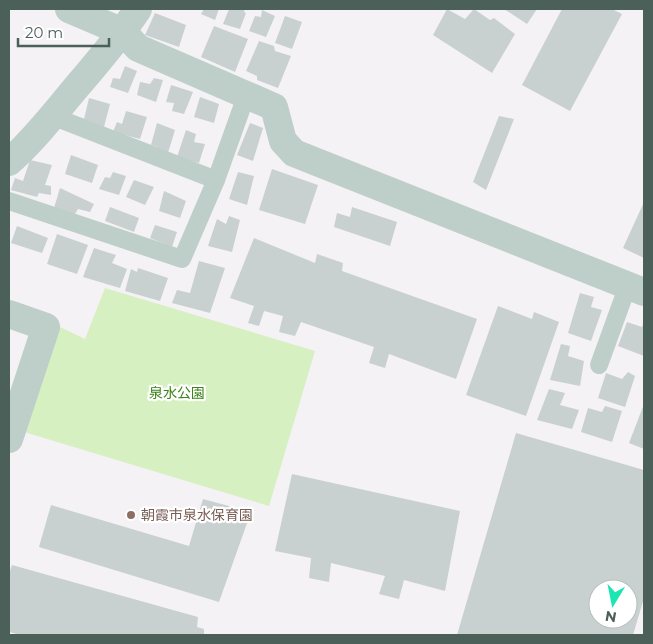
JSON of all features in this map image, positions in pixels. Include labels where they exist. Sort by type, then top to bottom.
[{"type":"street","points":[[69,9],[123,32],[138,48],[274,107],[283,141],[294,154],[636,289]]},
{"type":"street","points":[[9,162],[52,116],[123,32],[138,9]]},
{"type":"street","points":[[9,314],[46,327],[9,439]]},
{"type":"lane","points":[[9,201],[182,259],[216,180],[246,96]]},
{"type":"lane","points":[[52,116],[216,180]]},
{"type":"lane","points":[[599,365],[636,289]]},
{"type":"green space","name":"泉水公園","points":[[105,288],[315,351],[269,506],[24,432],[58,326],[85,339]]},
{"type":"building","points":[[204,9],[219,9],[215,20],[201,14]]},
{"type":"building","points":[[229,9],[245,9],[244,12],[246,13],[240,29],[223,24]]},
{"type":"building","points":[[447,9],[465,19],[474,9],[490,20],[494,18],[515,34],[492,73],[433,35]]},
{"type":"building","points":[[504,9],[537,9],[527,24]]},
{"type":"building","points":[[562,9],[612,9],[622,14],[570,111],[522,85]]},
{"type":"building","points":[[262,10],[275,16],[266,37],[249,31],[255,16],[261,17]]},
{"type":"building","points":[[155,13],[186,25],[179,47],[145,35]]},
{"type":"building","points":[[285,16],[302,22],[292,49],[275,43]]},
{"type":"building","points":[[214,26],[248,39],[235,72],[201,57]]},
{"type":"building","points":[[259,41],[274,46],[275,51],[291,56],[278,88],[257,80],[257,76],[246,71]]},
{"type":"building","points":[[125,66],[137,71],[128,93],[110,87],[113,78],[120,79]]},
{"type":"building","points":[[154,78],[163,80],[156,102],[137,95],[140,82],[150,84]]},
{"type":"building","points":[[171,85],[193,92],[184,114],[172,111],[174,103],[166,102]]},
{"type":"building","points":[[200,97],[219,104],[214,123],[194,117]]},
{"type":"building","points":[[89,98],[110,104],[104,127],[84,119]]},
{"type":"building","points":[[126,111],[147,117],[140,139],[113,132],[117,122],[122,124]]},
{"type":"building","points":[[499,116],[514,119],[486,190],[473,182]]},
{"type":"building","points":[[157,123],[175,130],[168,153],[156,151],[157,147],[151,145]]},
{"type":"building","points":[[250,123],[263,128],[253,161],[237,155]]},
{"type":"building","points":[[186,130],[196,134],[194,142],[205,144],[199,163],[177,157]]},
{"type":"building","points":[[71,155],[98,165],[92,183],[65,174]]},
{"type":"building","points":[[30,160],[52,165],[45,185],[51,186],[51,195],[39,193],[37,197],[11,190],[15,178],[23,181]]},
{"type":"building","points":[[272,169],[318,185],[305,224],[259,210]]},
{"type":"building","points":[[113,172],[126,176],[119,195],[99,189],[105,177],[110,178]]},
{"type":"building","points":[[238,172],[254,176],[247,205],[229,199]]},
{"type":"building","points":[[134,180],[154,187],[145,205],[126,197]]},
{"type":"building","points":[[60,188],[94,204],[90,212],[78,209],[75,214],[54,208]]},
{"type":"building","points":[[164,191],[186,201],[180,218],[159,211]]},
{"type":"building","points":[[644,202],[644,258],[623,248]]},
{"type":"building","points":[[110,207],[139,218],[134,232],[105,221]]},
{"type":"building","points":[[352,207],[397,222],[390,246],[334,227],[337,213],[350,217]]},
{"type":"building","points":[[229,216],[240,220],[232,252],[208,246],[217,219],[226,224]]},
{"type":"building","points":[[155,225],[177,232],[172,247],[150,238]]},
{"type":"building","points":[[17,226],[48,238],[42,253],[11,243]]},
{"type":"building","points":[[57,234],[88,245],[77,274],[47,264]]},
{"type":"building","points":[[254,238],[315,263],[317,254],[343,263],[342,271],[477,319],[456,379],[389,354],[385,368],[369,363],[374,347],[301,322],[295,336],[279,332],[283,316],[264,311],[259,326],[248,323],[254,306],[230,298]]},
{"type":"building","points":[[94,248],[116,255],[112,263],[127,269],[120,288],[83,277]]},
{"type":"building","points":[[199,261],[225,268],[210,313],[172,303],[177,290],[190,293]]},
{"type":"building","points":[[138,268],[168,278],[160,301],[125,291],[131,269],[137,272]]},
{"type":"building","points":[[580,293],[594,297],[591,307],[602,310],[591,341],[568,333]]},
{"type":"building","points":[[498,306],[532,319],[534,312],[559,322],[526,416],[466,395]]},
{"type":"building","points":[[627,322],[642,327],[644,322],[644,356],[618,346]]},
{"type":"building","points":[[561,344],[570,346],[568,356],[584,361],[580,386],[550,380]]},
{"type":"building","points":[[628,372],[635,376],[625,407],[598,398],[606,373],[622,379]]},
{"type":"building","points":[[549,389],[565,393],[560,405],[579,410],[572,429],[537,420]]},
{"type":"building","points":[[644,404],[644,449],[629,443]]},
{"type":"building","points":[[605,406],[622,411],[612,442],[581,432],[588,408],[602,412]]},
{"type":"building","points":[[516,433],[644,470],[644,598],[638,618],[638,579],[588,579],[588,629],[635,629],[633,635],[457,635]]},
{"type":"building","points":[[292,474],[460,511],[445,591],[404,580],[399,599],[379,594],[385,576],[331,563],[329,582],[309,578],[311,558],[275,551]]},
{"type":"building","points":[[203,499],[251,512],[219,602],[39,547],[51,505],[189,546]]},
{"type":"building","points":[[12,565],[198,617],[197,627],[204,629],[204,635],[20,635],[9,632],[9,574]]},
{"type":"place","name":"朝霞市泉水保育園","points":[[131,515]]}]
